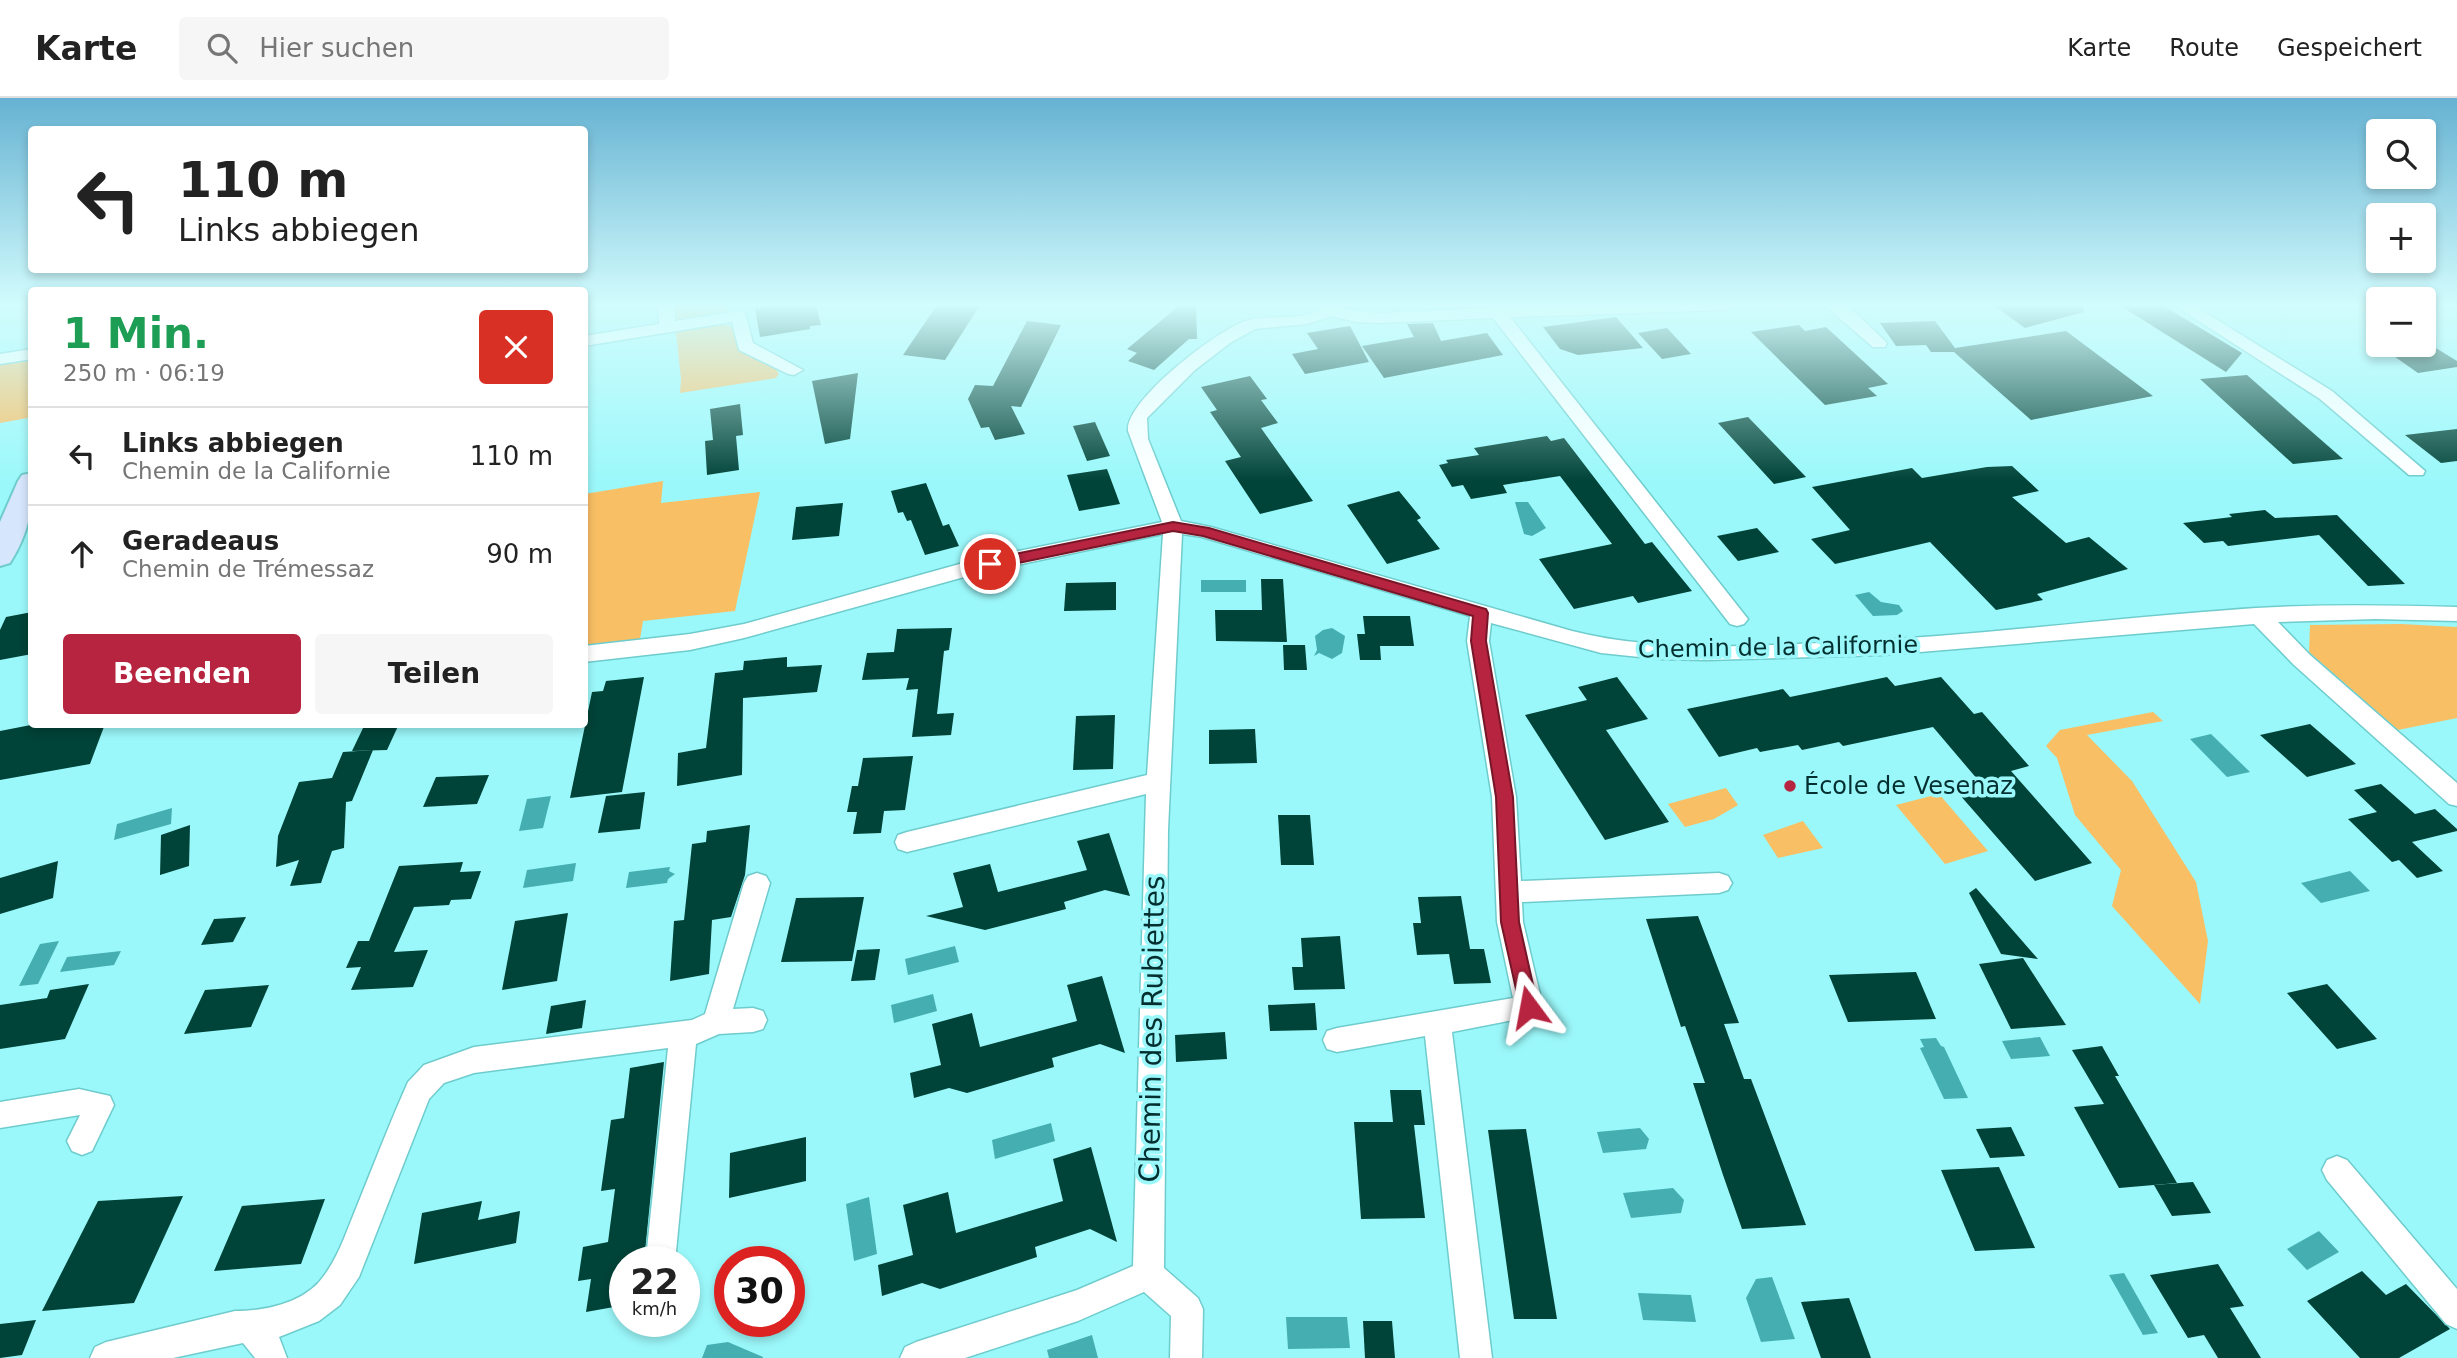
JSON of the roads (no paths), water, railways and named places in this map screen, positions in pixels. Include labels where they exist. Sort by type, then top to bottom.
[{"type":"street","points":[[781,364],[794,370]]},
{"type":"street","points":[[588,654],[690,642],[744,631],[974,567],[1173,526],[1136,427],[1141,415],[1153,401],[1196,364]]},
{"type":"street","points":[[1538,364],[1737,620]]},
{"type":"street","points":[[2276,364],[2326,395],[2416,471]]},
{"type":"street","points":[[2,545],[28,490]]},
{"type":"street","name":"Chemin de la Californie","points":[[1173,526],[1205,531],[1480,613],[1609,647],[1731,652],[1913,646],[2258,615],[2362,611],[2457,614]]},
{"type":"street","name":"Chemin des Rubiettes","points":[[1148,1275],[1158,782],[1173,526]]},
{"type":"street","points":[[1337,1040],[1529,1007],[1510,922],[1504,797],[1478,641],[1480,613]]},
{"type":"street","points":[[2258,615],[2302,660],[2457,797]]},
{"type":"street","points":[[907,842],[1158,782]]},
{"type":"street","points":[[716,1022],[757,883]]},
{"type":"street","points":[[1508,892],[1719,883]]},
{"type":"street","points":[[106,1358],[235,1327],[250,1327],[286,1319],[308,1310],[328,1294],[348,1266],[418,1091],[434,1074],[487,1058],[695,1032],[716,1022],[753,1020]]},
{"type":"street","points":[[1437,1022],[1476,1358]]},
{"type":"street","points":[[662,1246],[683,1033]]},
{"type":"street","points":[[0,1115],[79,1102],[100,1105],[82,1141]]},
{"type":"street","points":[[2337,1170],[2457,1313]]},
{"type":"street","points":[[916,1358],[1078,1305],[1148,1275],[1187,1309],[1186,1358]]},
{"type":"street","points":[[250,1327],[270,1350],[271,1358]]},
{"type":"water","points":[[1515,502],[1528,502],[1546,528],[1532,536],[1524,534]]},
{"type":"water","points":[[1201,580],[1246,580],[1246,592],[1201,592]]},
{"type":"water","points":[[1869,592],[1881,602],[1899,605],[1903,611],[1897,615],[1873,616],[1855,595]]},
{"type":"water","points":[[1332,628],[1345,636],[1342,653],[1332,659],[1319,653],[1314,656],[1317,650],[1315,636]]},
{"type":"water","points":[[2211,734],[2250,772],[2227,777],[2190,739]]},
{"type":"water","points":[[551,796],[543,828],[519,831],[527,799]]},
{"type":"water","points":[[172,808],[171,824],[114,840],[117,824]]},
{"type":"water","points":[[576,863],[573,881],[523,888],[527,870]]},
{"type":"water","points":[[670,867],[669,871],[675,874],[667,883],[626,888],[629,872]]},
{"type":"water","points":[[2350,871],[2370,891],[2321,903],[2301,883]]},
{"type":"water","points":[[59,941],[38,984],[19,986],[40,944]]},
{"type":"water","points":[[955,946],[959,962],[908,975],[905,959]]},
{"type":"water","points":[[121,951],[114,965],[60,972],[67,957]]},
{"type":"water","points":[[933,994],[937,1011],[894,1023],[891,1005]]},
{"type":"water","points":[[2040,1037],[2050,1056],[2011,1059],[2002,1041]]},
{"type":"water","points":[[1936,1038],[1944,1047],[1968,1098],[1944,1099],[1920,1048],[1924,1047],[1920,1039]]},
{"type":"water","points":[[1051,1123],[1055,1141],[995,1159],[992,1140]]},
{"type":"water","points":[[1640,1128],[1649,1139],[1646,1149],[1603,1153],[1597,1132]]},
{"type":"water","points":[[1673,1188],[1684,1200],[1681,1213],[1631,1218],[1623,1193]]},
{"type":"water","points":[[869,1197],[877,1254],[854,1261],[846,1204]]},
{"type":"water","points":[[2319,1231],[2339,1252],[2307,1270],[2287,1249]]},
{"type":"water","points":[[2124,1273],[2158,1333],[2143,1335],[2109,1275]]},
{"type":"water","points":[[1772,1277],[1795,1339],[1761,1342],[1746,1298],[1756,1279]]},
{"type":"water","points":[[1638,1293],[1691,1295],[1696,1322],[1643,1320]]},
{"type":"water","points":[[1286,1317],[1347,1317],[1350,1348],[1288,1349]]},
{"type":"water","points":[[1092,1335],[1098,1358],[1049,1358],[1047,1350]]},
{"type":"water","points":[[728,1342],[763,1358],[702,1358],[707,1345]]},
{"type":"place","name":"École de Vesenaz","points":[[1790,786]]}]
